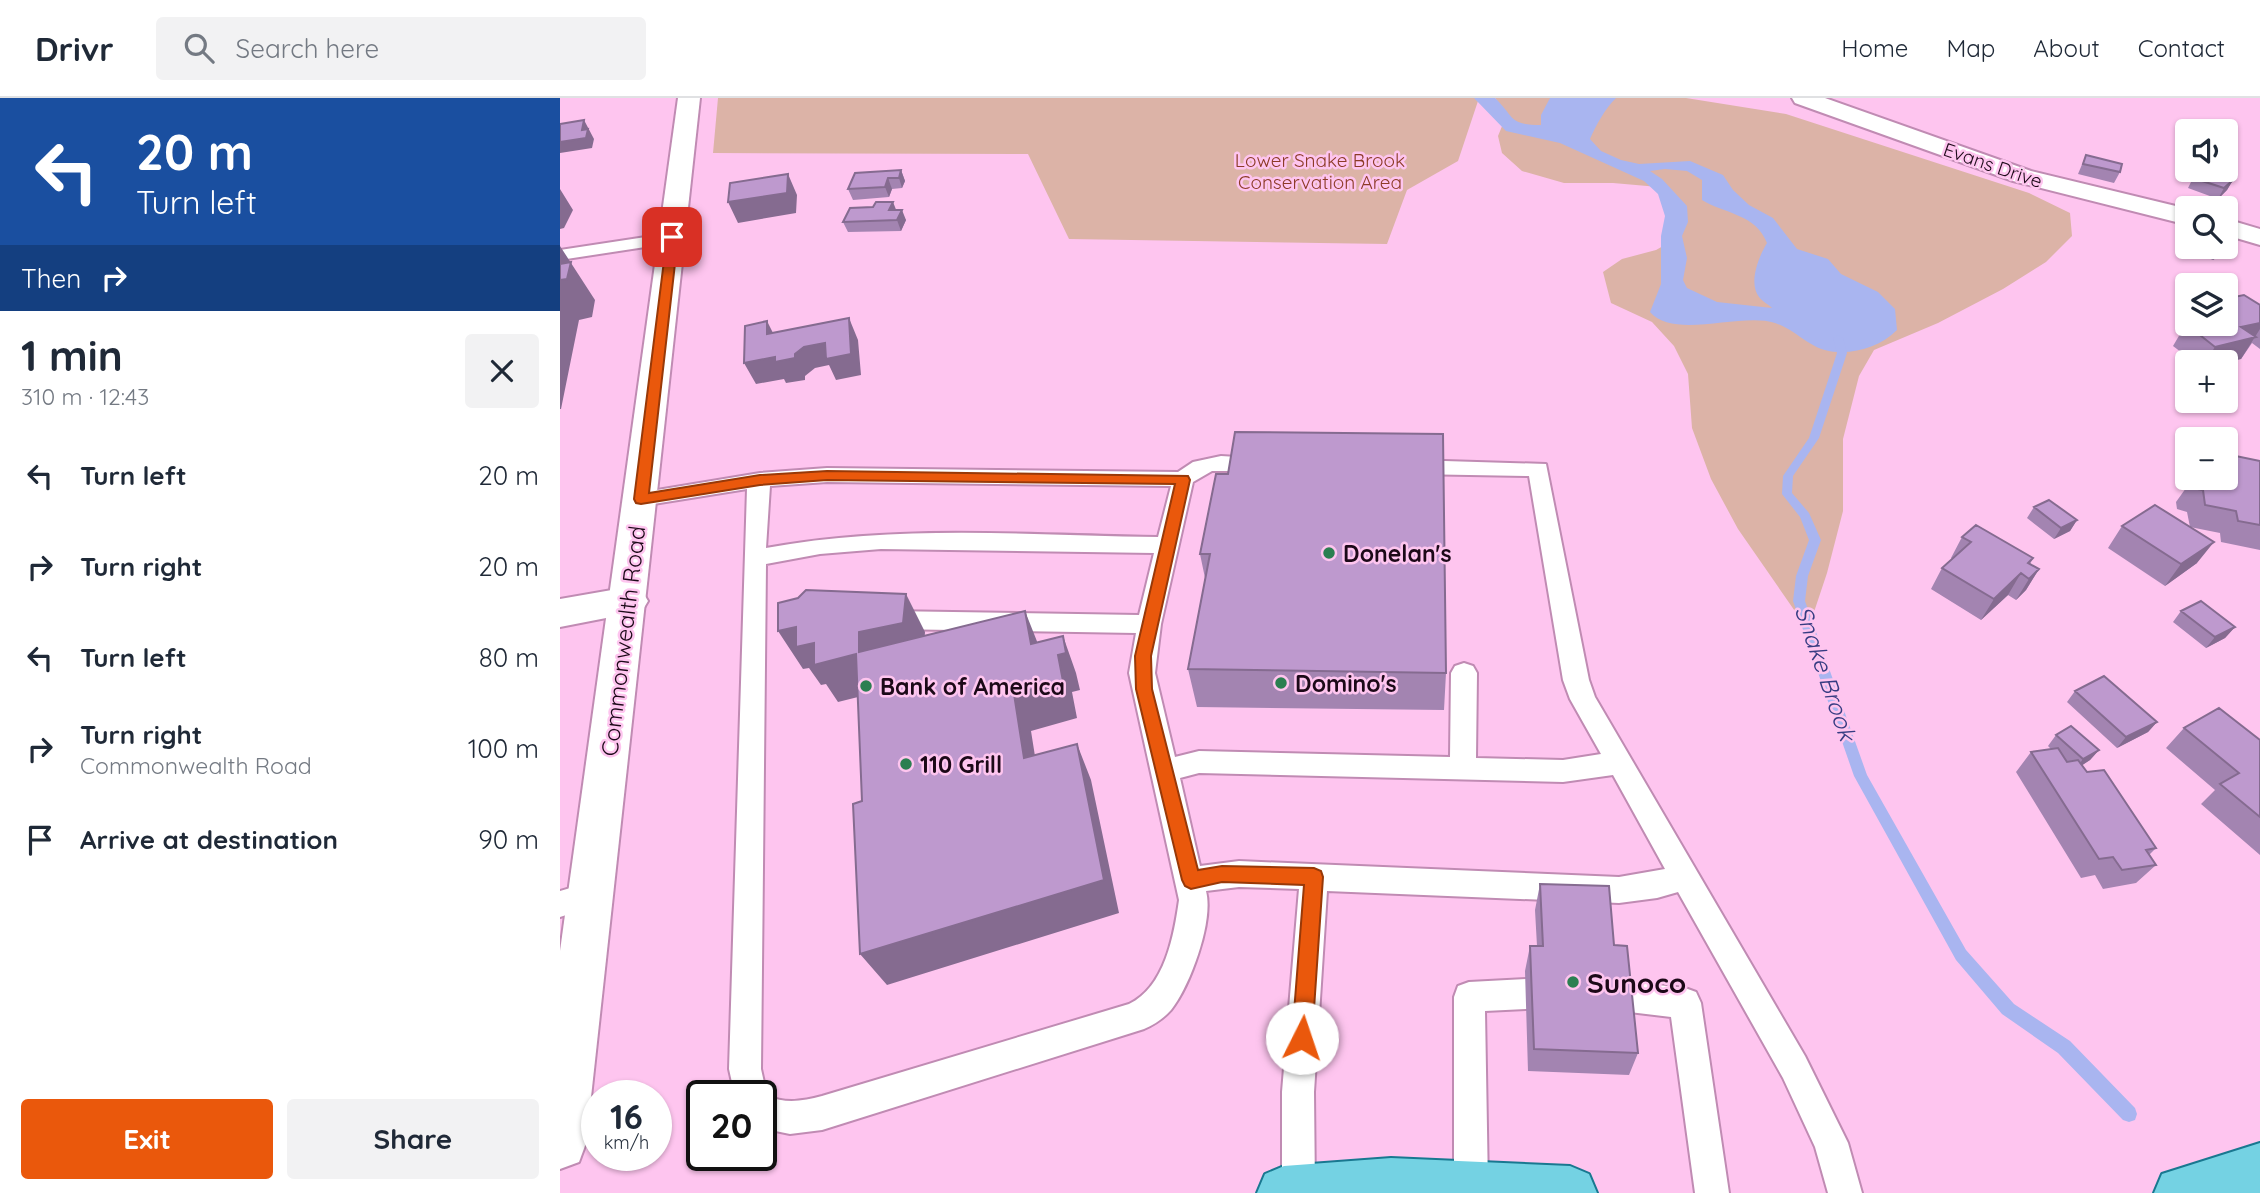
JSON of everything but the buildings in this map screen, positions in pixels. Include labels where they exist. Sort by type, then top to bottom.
[{"type":"main road","name":"Commonwealth Road","points":[[560,1143],[576,899],[629,601],[689,98]]},
{"type":"main road","name":"Evans Drive","points":[[1803,98],[2022,176],[2175,214]]},
{"type":"main road","points":[[2238,231],[2260,237]]},
{"type":"main road","points":[[560,613],[629,601]]},
{"type":"main road","points":[[1291,1192],[1382,1185],[1570,1193]]},
{"type":"lane","points":[[560,255],[672,237]]},
{"type":"lane","points":[[777,1116],[801,1118],[822,1113],[1133,1018],[1148,1011],[1161,998],[1184,954],[1193,916],[1191,880],[1142,673],[1149,624],[1167,545],[1183,480],[1190,472],[1209,464],[1291,464]]},
{"type":"lane","points":[[1387,466],[1538,469],[1576,680],[1591,716],[1799,1076],[1831,1143],[1845,1193]]},
{"type":"lane","points":[[641,499],[760,480],[827,475],[1183,480]]},
{"type":"lane","points":[[747,1080],[745,1069],[766,623],[755,558],[756,501],[760,480]]},
{"type":"lane","points":[[755,558],[820,545],[881,541],[1167,545]]},
{"type":"lane","points":[[859,620],[1149,624]]},
{"type":"lane","points":[[1463,768],[1464,673]]},
{"type":"lane","points":[[1164,771],[1199,762],[1563,771],[1618,763]]},
{"type":"lane","points":[[1191,880],[1222,874],[1619,890],[1657,885],[1683,877]]},
{"type":"lane","points":[[1291,1192],[1314,877]]},
{"type":"lane","points":[[1471,1187],[1469,997],[1526,994]]},
{"type":"lane","points":[[1621,996],[1685,1003],[1712,1193]]},
{"type":"green space","name":"Lower Snake Brook Conservation Area","points":[[718,98],[1479,98],[1458,161],[1407,190],[1387,244],[1069,239],[1028,154],[713,153]]},
{"type":"green space","points":[[1495,98],[1686,98],[1786,114],[2029,193],[2070,213],[2072,236],[2046,262],[2003,289],[1938,323],[1874,350],[1859,376],[1843,439],[1843,511],[1827,573],[1808,630],[1738,529],[1711,479],[1692,428],[1688,374],[1674,346],[1652,322],[1611,303],[1603,272],[1622,259],[1656,250],[1681,236],[1670,188],[1613,183],[1564,183],[1522,171],[1502,153],[1498,136],[1507,114]]},
{"type":"water","points":[[1474,98],[1495,98],[1513,119],[1530,125],[1541,125],[1541,115],[1550,98],[1616,98],[1601,117],[1590,139],[1601,151],[1639,164],[1690,161],[1723,175],[1733,190],[1749,205],[1773,218],[1797,249],[1828,259],[1841,274],[1878,292],[1895,309],[1897,330],[1870,347],[1838,352],[1820,349],[1775,323],[1744,321],[1691,325],[1661,320],[1650,312],[1661,284],[1661,236],[1665,216],[1658,194],[1644,181],[1560,143],[1506,131]],"holes":[[[1650,171],[1687,171],[1702,180],[1702,200],[1748,220],[1762,233],[1767,243],[1758,262],[1754,284],[1759,297],[1772,308],[1717,302],[1687,288],[1683,280],[1687,258],[1682,236],[1688,222],[1687,206],[1662,179]]]},
{"type":"waterway","name":"Snake Brook","points":[[1838,338],[1842,353],[1814,438],[1788,476],[1787,494],[1805,516],[1815,540],[1802,576],[1799,601],[1861,776],[1961,955],[2008,1009],[2064,1047],[2129,1114]]},
{"type":"place","name":"Donelan's","points":[[1329,553]]},
{"type":"place","name":"Domino's","points":[[1281,683]]},
{"type":"place","name":"Bank of America","points":[[866,686]]},
{"type":"place","name":"110 Grill","points":[[906,764]]},
{"type":"place","name":"Sunoco","points":[[1573,982]]},
{"type":"route","points":[[672,237],[641,499],[719,485],[827,475],[1183,480],[1143,656],[1144,689],[1191,880],[1222,874],[1314,877],[1302,1038]]}]
